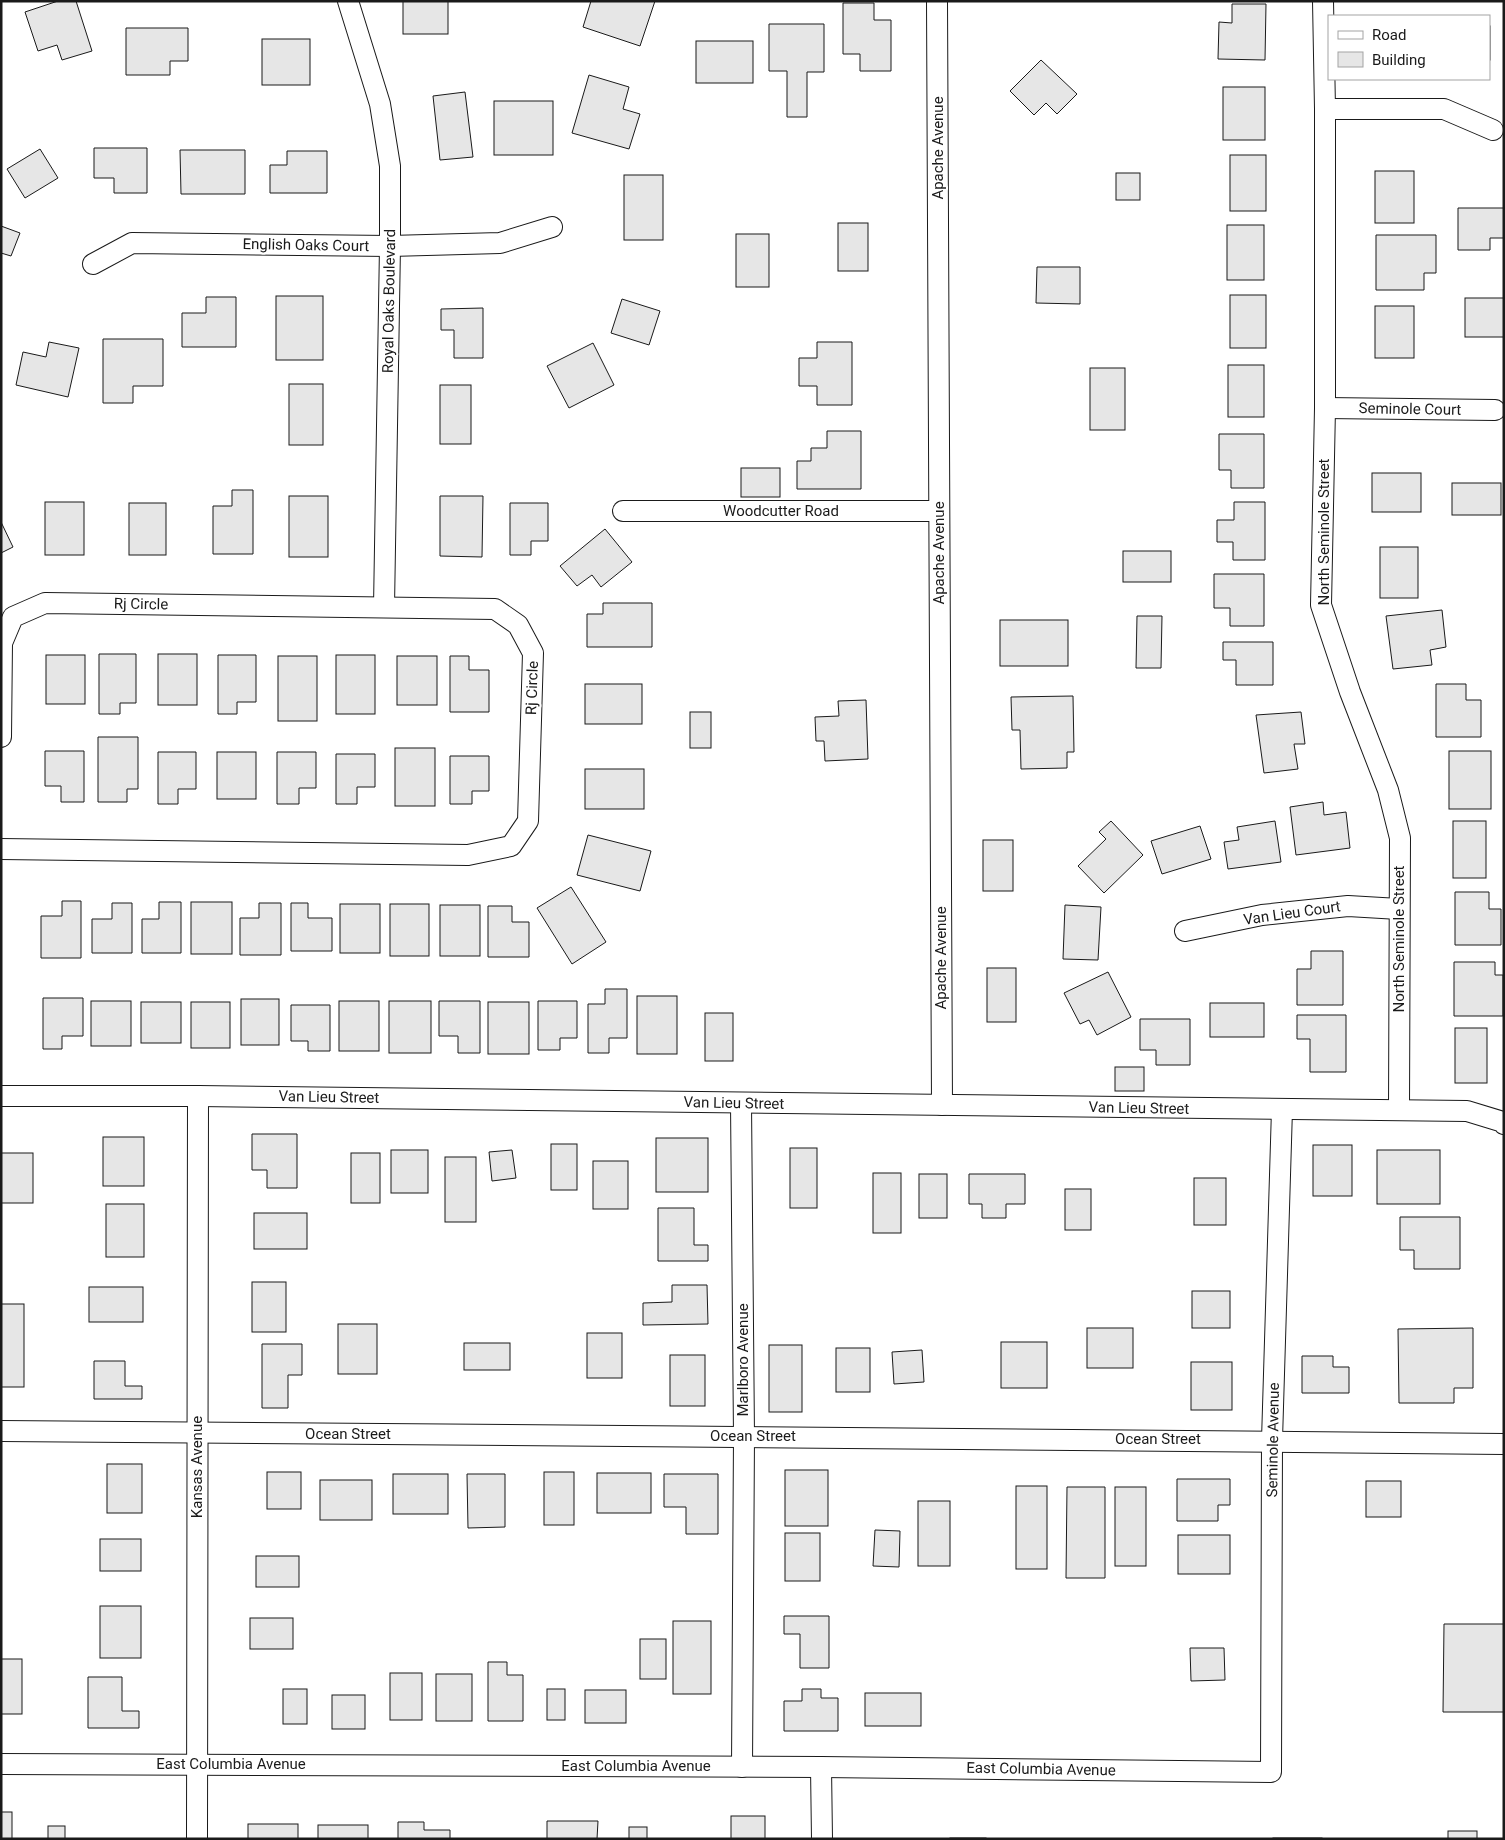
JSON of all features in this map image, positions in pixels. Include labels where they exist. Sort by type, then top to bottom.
[{"type":"street","name":"Royal Oaks Boulevard","points":[[348,1],[380,104],[390,166],[384,607]]},
{"type":"street","name":"Apache Avenue","points":[[937,1],[942,1105]]},
{"type":"street","name":"North Seminole Street","points":[[1323,1],[1325,408],[1321,605],[1350,692],[1388,790],[1400,838],[1398,1110]]},
{"type":"street","points":[[1325,109],[1444,109],[1493,130]]},
{"type":"street","name":"English Oaks Court","points":[[93,264],[132,243],[390,246],[500,243],[552,226]]},
{"type":"street","name":"Seminole Court","points":[[1325,408],[1495,410]]},
{"type":"street","name":"Woodcutter Road","points":[[623,511],[938,511]]},
{"type":"street","name":"Rj Circle","points":[[1,737],[2,643],[13,617],[45,603],[495,609],[518,625],[534,653],[528,822],[511,846],[468,855],[1,849]]},
{"type":"street","name":"Van Lieu Court","points":[[1185,932],[1262,915],[1338,906],[1400,909]]},
{"type":"street","name":"Van Lieu Street","points":[[1,1096],[198,1096],[1467,1111],[1504,1124]]},
{"type":"street","name":"Kansas Avenue","points":[[197,1839],[198,1096]]},
{"type":"street","name":"Marlboro Avenue","points":[[741,1103],[744,1436],[742,1767]]},
{"type":"street","name":"Seminole Avenue","points":[[1270,1772],[1272,1440],[1282,1109]]},
{"type":"street","name":"Ocean Street","points":[[1,1431],[1272,1440],[1504,1444]]},
{"type":"street","name":"East Columbia Avenue","points":[[1,1764],[821,1767],[1270,1772]]},
{"type":"street","points":[[821,1767],[822,1839]]},
{"type":"building","points":[[58,1],[76,1],[92,51],[62,60],[57,45],[38,51],[25,12]]},
{"type":"building","points":[[403,1],[448,1],[448,34],[403,34]]},
{"type":"building","points":[[591,1],[655,1],[640,46],[583,27]]},
{"type":"building","points":[[843,3],[874,3],[874,20],[891,20],[891,71],[860,71],[860,54],[843,54]]},
{"type":"building","points":[[1232,4],[1266,4],[1265,60],[1218,59],[1219,22],[1232,23]]},
{"type":"building","points":[[769,24],[824,24],[824,72],[807,72],[807,117],[787,117],[787,71],[769,71]]},
{"type":"building","points":[[126,28],[188,28],[188,61],[170,61],[170,75],[126,75]]},
{"type":"building","points":[[262,39],[310,39],[310,85],[262,85]]},
{"type":"building","points":[[696,41],[753,41],[753,83],[696,83]]},
{"type":"building","points":[[1041,60],[1077,94],[1057,114],[1046,103],[1034,115],[1010,91]]},
{"type":"building","points":[[589,75],[629,87],[623,109],[640,114],[629,149],[572,133]]},
{"type":"building","points":[[1223,87],[1265,87],[1265,140],[1223,140]]},
{"type":"building","points":[[465,92],[473,157],[440,160],[433,96]]},
{"type":"building","points":[[494,101],[553,101],[553,155],[494,155]]},
{"type":"building","points":[[94,148],[147,148],[147,193],[114,193],[114,178],[94,178]]},
{"type":"building","points":[[40,149],[58,178],[25,198],[7,169]]},
{"type":"building","points":[[180,150],[245,150],[245,194],[181,194]]},
{"type":"building","points":[[287,151],[327,151],[327,193],[270,193],[270,165],[287,165]]},
{"type":"building","points":[[1230,155],[1266,155],[1266,211],[1230,211]]},
{"type":"building","points":[[1375,171],[1414,171],[1414,223],[1375,223]]},
{"type":"building","points":[[1116,173],[1140,173],[1140,200],[1116,200]]},
{"type":"building","points":[[624,175],[663,175],[663,240],[624,240]]},
{"type":"building","points":[[1458,208],[1504,208],[1504,238],[1490,238],[1490,250],[1458,250]]},
{"type":"building","points":[[838,223],[868,223],[868,271],[838,271]]},
{"type":"building","points":[[1227,225],[1264,225],[1264,280],[1227,280]]},
{"type":"building","points":[[1,226],[20,233],[11,256],[1,253]]},
{"type":"building","points":[[736,234],[769,234],[769,287],[736,287]]},
{"type":"building","points":[[1376,235],[1436,235],[1436,273],[1424,273],[1424,290],[1376,290]]},
{"type":"building","points":[[1037,267],[1080,267],[1080,304],[1036,303]]},
{"type":"building","points":[[1230,295],[1266,295],[1266,348],[1230,348]]},
{"type":"building","points":[[276,296],[323,296],[323,360],[276,360]]},
{"type":"building","points":[[206,297],[236,297],[236,347],[182,347],[182,313],[206,313]]},
{"type":"building","points":[[1465,298],[1504,298],[1504,337],[1465,337]]},
{"type":"building","points":[[622,299],[660,311],[649,345],[611,333]]},
{"type":"building","points":[[1375,306],[1414,306],[1414,358],[1375,358]]},
{"type":"building","points":[[483,308],[483,358],[454,358],[454,330],[441,330],[441,309]]},
{"type":"building","points":[[103,339],[163,339],[163,386],[133,386],[133,403],[103,403]]},
{"type":"building","points":[[49,342],[79,348],[68,397],[16,385],[23,352],[46,357]]},
{"type":"building","points":[[817,342],[852,342],[852,405],[817,405],[817,386],[799,386],[799,358],[817,358]]},
{"type":"building","points":[[593,343],[614,385],[569,408],[547,366]]},
{"type":"building","points":[[1228,365],[1264,365],[1264,417],[1228,417]]},
{"type":"building","points":[[1090,368],[1125,368],[1125,430],[1090,430]]},
{"type":"building","points":[[289,384],[323,384],[323,445],[289,445]]},
{"type":"building","points":[[440,385],[471,385],[471,444],[440,444]]},
{"type":"building","points":[[827,431],[861,431],[861,489],[797,489],[797,461],[811,461],[811,448],[827,448]]},
{"type":"building","points":[[1219,434],[1264,434],[1264,488],[1231,488],[1231,470],[1219,470]]},
{"type":"building","points":[[741,468],[780,468],[780,497],[741,497]]},
{"type":"building","points":[[1372,473],[1421,473],[1421,512],[1372,512]]},
{"type":"building","points":[[1452,483],[1501,483],[1501,515],[1452,515]]},
{"type":"building","points":[[232,490],[253,490],[253,554],[213,554],[213,506],[232,506]]},
{"type":"building","points":[[289,496],[328,496],[328,557],[289,557]]},
{"type":"building","points":[[440,496],[483,496],[482,557],[440,556]]},
{"type":"building","points":[[45,502],[84,502],[84,555],[45,555]]},
{"type":"building","points":[[1234,502],[1265,502],[1265,560],[1233,560],[1233,542],[1217,542],[1217,520],[1234,520]]},
{"type":"building","points":[[129,503],[166,503],[166,555],[129,555]]},
{"type":"building","points":[[510,503],[548,503],[548,541],[531,541],[531,555],[510,555]]},
{"type":"building","points":[[1,522],[13,547],[1,553]]},
{"type":"building","points":[[605,529],[632,562],[601,587],[592,575],[577,586],[560,566]]},
{"type":"building","points":[[1380,547],[1418,547],[1418,598],[1380,598]]},
{"type":"building","points":[[1123,551],[1171,551],[1171,582],[1123,582]]},
{"type":"building","points":[[1214,574],[1264,574],[1264,626],[1230,626],[1230,608],[1214,608]]},
{"type":"building","points":[[603,603],[652,603],[652,647],[587,647],[587,614],[603,614]]},
{"type":"building","points":[[1442,610],[1446,647],[1430,650],[1432,665],[1393,669],[1386,616]]},
{"type":"building","points":[[1137,616],[1162,616],[1161,668],[1136,668]]},
{"type":"building","points":[[1000,620],[1068,620],[1068,666],[1000,666]]},
{"type":"building","points":[[1223,642],[1273,642],[1273,685],[1236,685],[1236,660],[1223,660]]},
{"type":"building","points":[[99,654],[136,654],[136,703],[120,703],[120,714],[99,714]]},
{"type":"building","points":[[158,654],[197,654],[197,705],[158,705]]},
{"type":"building","points":[[46,655],[85,655],[85,704],[46,704]]},
{"type":"building","points":[[218,655],[256,655],[256,702],[237,702],[237,714],[218,714]]},
{"type":"building","points":[[336,655],[375,655],[375,714],[336,714]]},
{"type":"building","points":[[278,656],[317,656],[317,721],[278,721]]},
{"type":"building","points":[[397,656],[437,656],[437,705],[397,705]]},
{"type":"building","points":[[450,656],[469,656],[469,670],[489,670],[489,712],[450,712]]},
{"type":"building","points":[[585,684],[642,684],[642,724],[585,724]]},
{"type":"building","points":[[1436,684],[1466,684],[1466,700],[1481,700],[1481,737],[1436,737]]},
{"type":"building","points":[[1073,696],[1074,752],[1067,752],[1067,768],[1021,769],[1020,730],[1012,730],[1011,697]]},
{"type":"building","points":[[866,700],[868,759],[825,761],[824,741],[816,741],[815,717],[839,716],[838,701]]},
{"type":"building","points":[[690,712],[711,712],[711,748],[690,748]]},
{"type":"building","points":[[1301,712],[1305,744],[1294,744],[1298,769],[1264,773],[1256,715]]},
{"type":"building","points":[[98,737],[138,737],[138,789],[127,789],[127,802],[98,802]]},
{"type":"building","points":[[395,748],[435,748],[435,806],[395,806]]},
{"type":"building","points":[[45,751],[84,751],[84,802],[61,802],[61,786],[45,786]]},
{"type":"building","points":[[1449,751],[1491,751],[1491,809],[1449,809]]},
{"type":"building","points":[[158,752],[196,752],[196,789],[178,789],[178,804],[158,804]]},
{"type":"building","points":[[217,752],[256,752],[256,799],[217,799]]},
{"type":"building","points":[[277,752],[316,752],[316,788],[299,788],[299,804],[277,804]]},
{"type":"building","points":[[336,754],[375,754],[375,787],[357,787],[357,804],[336,804]]},
{"type":"building","points":[[450,756],[489,756],[489,791],[472,791],[472,804],[450,804]]},
{"type":"building","points":[[585,769],[644,769],[644,809],[585,809]]},
{"type":"building","points":[[1323,802],[1324,815],[1346,812],[1350,848],[1296,855],[1290,807]]},
{"type":"building","points":[[1111,821],[1143,855],[1104,893],[1078,866],[1106,839],[1099,832]]},
{"type":"building","points":[[1275,821],[1281,862],[1228,869],[1224,842],[1239,840],[1237,827]]},
{"type":"building","points":[[1453,821],[1486,821],[1486,878],[1453,878]]},
{"type":"building","points":[[1200,826],[1211,859],[1162,874],[1151,841]]},
{"type":"building","points":[[588,835],[651,851],[640,891],[577,875]]},
{"type":"building","points":[[983,840],[1013,840],[1013,891],[983,891]]},
{"type":"building","points":[[571,887],[606,942],[572,964],[537,908]]},
{"type":"building","points":[[1455,892],[1489,892],[1489,909],[1501,909],[1501,945],[1455,945]]},
{"type":"building","points":[[62,901],[81,901],[81,958],[41,958],[41,916],[62,916]]},
{"type":"building","points":[[159,902],[181,902],[181,953],[142,953],[142,919],[159,919]]},
{"type":"building","points":[[191,902],[232,902],[232,954],[191,954]]},
{"type":"building","points":[[112,903],[132,903],[132,953],[92,953],[92,919],[112,919]]},
{"type":"building","points":[[259,903],[281,903],[281,955],[240,955],[240,918],[259,918]]},
{"type":"building","points":[[291,903],[308,903],[308,918],[332,918],[332,951],[291,951]]},
{"type":"building","points":[[340,904],[380,904],[380,953],[340,953]]},
{"type":"building","points":[[390,904],[429,904],[429,956],[390,956]]},
{"type":"building","points":[[440,905],[480,905],[480,956],[440,956]]},
{"type":"building","points":[[1065,905],[1101,907],[1098,960],[1063,959]]},
{"type":"building","points":[[488,906],[512,906],[512,922],[529,922],[529,957],[488,957]]},
{"type":"building","points":[[1311,951],[1343,951],[1343,1005],[1297,1005],[1297,969],[1311,969]]},
{"type":"building","points":[[1454,962],[1495,962],[1495,975],[1503,975],[1503,1016],[1454,1016]]},
{"type":"building","points":[[987,968],[1016,968],[1016,1022],[987,1022]]},
{"type":"building","points":[[1108,972],[1131,1017],[1097,1035],[1089,1020],[1080,1024],[1064,993]]},
{"type":"building","points":[[605,989],[627,989],[627,1038],[609,1038],[609,1053],[588,1053],[588,1004],[605,1004]]},
{"type":"building","points":[[637,996],[677,996],[677,1054],[637,1054]]},
{"type":"building","points":[[43,998],[83,998],[83,1036],[62,1036],[62,1049],[43,1049]]},
{"type":"building","points":[[241,999],[279,999],[279,1045],[241,1045]]},
{"type":"building","points":[[91,1001],[131,1001],[131,1046],[91,1046]]},
{"type":"building","points":[[339,1001],[379,1001],[379,1051],[339,1051]]},
{"type":"building","points":[[389,1001],[431,1001],[431,1053],[389,1053]]},
{"type":"building","points":[[439,1001],[480,1001],[480,1053],[458,1053],[458,1036],[439,1036]]},
{"type":"building","points":[[538,1001],[577,1001],[577,1038],[560,1038],[560,1050],[538,1050]]},
{"type":"building","points":[[141,1002],[181,1002],[181,1043],[141,1043]]},
{"type":"building","points":[[191,1002],[230,1002],[230,1048],[191,1048]]},
{"type":"building","points":[[488,1002],[529,1002],[529,1054],[488,1054]]},
{"type":"building","points":[[1210,1003],[1264,1003],[1264,1037],[1210,1037]]},
{"type":"building","points":[[291,1005],[330,1005],[330,1051],[308,1051],[308,1041],[291,1041]]},
{"type":"building","points":[[705,1013],[733,1013],[733,1061],[705,1061]]},
{"type":"building","points":[[1297,1015],[1346,1015],[1346,1072],[1310,1072],[1310,1039],[1297,1039]]},
{"type":"building","points":[[1140,1019],[1190,1019],[1190,1065],[1156,1065],[1156,1050],[1140,1050]]},
{"type":"building","points":[[1455,1028],[1487,1028],[1487,1083],[1455,1083]]},
{"type":"building","points":[[1115,1067],[1144,1067],[1144,1091],[1115,1091]]},
{"type":"building","points":[[252,1134],[297,1134],[297,1188],[267,1188],[267,1170],[252,1170]]},
{"type":"building","points":[[103,1137],[144,1137],[144,1186],[103,1186]]},
{"type":"building","points":[[656,1138],[708,1138],[708,1192],[656,1192]]},
{"type":"building","points":[[551,1144],[577,1144],[577,1190],[551,1190]]},
{"type":"building","points":[[1313,1145],[1352,1145],[1352,1196],[1313,1196]]},
{"type":"building","points":[[790,1148],[817,1148],[817,1208],[790,1208]]},
{"type":"building","points":[[391,1150],[428,1150],[428,1193],[391,1193]]},
{"type":"building","points":[[512,1150],[516,1178],[492,1181],[489,1152]]},
{"type":"building","points":[[1377,1150],[1440,1150],[1440,1204],[1377,1204]]},
{"type":"building","points":[[1,1153],[33,1153],[33,1203],[1,1203]]},
{"type":"building","points":[[351,1153],[380,1153],[380,1203],[351,1203]]},
{"type":"building","points":[[445,1157],[476,1157],[476,1222],[445,1222]]},
{"type":"building","points":[[593,1161],[628,1161],[628,1209],[593,1209]]},
{"type":"building","points":[[873,1173],[901,1173],[901,1233],[873,1233]]},
{"type":"building","points":[[919,1174],[947,1174],[947,1218],[919,1218]]},
{"type":"building","points":[[969,1174],[1025,1174],[1025,1204],[1006,1204],[1006,1218],[982,1218],[982,1204],[969,1204]]},
{"type":"building","points":[[1194,1178],[1226,1178],[1226,1225],[1194,1225]]},
{"type":"building","points":[[1065,1189],[1091,1189],[1091,1230],[1065,1230]]},
{"type":"building","points":[[106,1204],[144,1204],[144,1257],[106,1257]]},
{"type":"building","points":[[658,1208],[694,1208],[694,1245],[708,1245],[708,1261],[658,1261]]},
{"type":"building","points":[[254,1213],[307,1213],[307,1249],[254,1249]]},
{"type":"building","points":[[1400,1217],[1460,1217],[1460,1269],[1414,1269],[1414,1250],[1400,1250]]},
{"type":"building","points":[[252,1282],[286,1282],[286,1332],[252,1332]]},
{"type":"building","points":[[672,1285],[707,1285],[708,1324],[643,1325],[643,1303],[672,1302]]},
{"type":"building","points":[[89,1287],[143,1287],[143,1322],[89,1322]]},
{"type":"building","points":[[1192,1291],[1230,1291],[1230,1328],[1192,1328]]},
{"type":"building","points":[[1,1304],[24,1304],[24,1387],[1,1387]]},
{"type":"building","points":[[338,1324],[377,1324],[377,1374],[338,1374]]},
{"type":"building","points":[[1087,1328],[1133,1328],[1133,1368],[1087,1368]]},
{"type":"building","points":[[1473,1328],[1473,1388],[1454,1388],[1454,1403],[1399,1403],[1398,1329]]},
{"type":"building","points":[[587,1333],[622,1333],[622,1378],[587,1378]]},
{"type":"building","points":[[1001,1342],[1047,1342],[1047,1388],[1001,1388]]},
{"type":"building","points":[[464,1343],[510,1343],[510,1370],[464,1370]]},
{"type":"building","points":[[262,1344],[302,1344],[302,1375],[288,1375],[288,1408],[262,1408]]},
{"type":"building","points":[[769,1345],[802,1345],[802,1412],[769,1412]]},
{"type":"building","points":[[836,1348],[870,1348],[870,1392],[836,1392]]},
{"type":"building","points":[[922,1350],[924,1382],[894,1384],[892,1352]]},
{"type":"building","points":[[670,1355],[705,1355],[705,1406],[670,1406]]},
{"type":"building","points":[[1302,1356],[1333,1356],[1333,1367],[1349,1367],[1349,1393],[1302,1393]]},
{"type":"building","points":[[94,1361],[125,1361],[125,1386],[142,1386],[142,1399],[94,1399]]},
{"type":"building","points":[[1191,1362],[1232,1362],[1232,1410],[1191,1410]]},
{"type":"building","points":[[107,1464],[142,1464],[142,1513],[107,1513]]},
{"type":"building","points":[[785,1470],[828,1470],[828,1526],[785,1526]]},
{"type":"building","points":[[267,1472],[301,1472],[301,1509],[267,1509]]},
{"type":"building","points":[[544,1472],[574,1472],[574,1525],[544,1525]]},
{"type":"building","points":[[597,1473],[651,1473],[651,1513],[597,1513]]},
{"type":"building","points":[[393,1474],[448,1474],[448,1514],[393,1514]]},
{"type":"building","points":[[467,1474],[505,1474],[505,1527],[468,1528]]},
{"type":"building","points":[[664,1474],[718,1474],[718,1534],[686,1534],[686,1507],[664,1507]]},
{"type":"building","points":[[1177,1479],[1230,1479],[1230,1505],[1218,1505],[1218,1521],[1177,1521]]},
{"type":"building","points":[[320,1480],[372,1480],[372,1520],[320,1520]]},
{"type":"building","points":[[1366,1481],[1401,1481],[1401,1517],[1366,1517]]},
{"type":"building","points":[[1016,1486],[1047,1486],[1047,1569],[1016,1569]]},
{"type":"building","points":[[1067,1487],[1105,1487],[1105,1578],[1066,1578]]},
{"type":"building","points":[[1115,1487],[1146,1487],[1146,1566],[1115,1566]]},
{"type":"building","points":[[918,1501],[950,1501],[950,1566],[918,1566]]},
{"type":"building","points":[[875,1530],[900,1531],[899,1567],[873,1566]]},
{"type":"building","points":[[785,1533],[820,1533],[820,1581],[785,1581]]},
{"type":"building","points":[[1178,1535],[1230,1535],[1230,1574],[1178,1574]]},
{"type":"building","points":[[100,1539],[141,1539],[141,1571],[100,1571]]},
{"type":"building","points":[[256,1556],[299,1556],[299,1587],[256,1587]]},
{"type":"building","points":[[100,1606],[141,1606],[141,1658],[100,1658]]},
{"type":"building","points":[[784,1616],[829,1616],[829,1668],[800,1668],[800,1634],[784,1634]]},
{"type":"building","points":[[250,1618],[293,1618],[293,1649],[250,1649]]},
{"type":"building","points":[[673,1621],[711,1621],[711,1694],[673,1694]]},
{"type":"building","points":[[1444,1624],[1504,1624],[1504,1712],[1443,1712]]},
{"type":"building","points":[[640,1639],[666,1639],[666,1679],[640,1679]]},
{"type":"building","points":[[1190,1648],[1224,1648],[1225,1680],[1191,1681]]},
{"type":"building","points":[[1,1659],[22,1659],[22,1714],[1,1714]]},
{"type":"building","points":[[488,1662],[507,1662],[507,1675],[523,1675],[523,1721],[488,1721]]},
{"type":"building","points":[[390,1673],[422,1673],[422,1720],[390,1720]]},
{"type":"building","points":[[436,1674],[472,1674],[472,1721],[436,1721]]},
{"type":"building","points":[[88,1677],[122,1677],[122,1711],[139,1711],[139,1728],[88,1728]]},
{"type":"building","points":[[283,1689],[307,1689],[307,1724],[283,1724]]},
{"type":"building","points":[[547,1689],[565,1689],[565,1720],[547,1720]]},
{"type":"building","points":[[802,1689],[821,1689],[821,1698],[838,1698],[838,1731],[784,1731],[784,1701],[802,1701]]},
{"type":"building","points":[[585,1690],[626,1690],[626,1723],[585,1723]]},
{"type":"building","points":[[865,1693],[921,1693],[921,1726],[865,1726]]},
{"type":"building","points":[[332,1695],[365,1695],[365,1729],[332,1729]]},
{"type":"building","points":[[1,1812],[12,1812],[12,1839],[1,1839]]},
{"type":"building","points":[[731,1816],[765,1816],[765,1839],[731,1839]]},
{"type":"building","points":[[547,1821],[598,1821],[597,1839],[547,1839]]},
{"type":"building","points":[[398,1822],[424,1822],[424,1830],[450,1830],[450,1839],[398,1839]]},
{"type":"building","points":[[248,1824],[298,1824],[298,1839],[248,1839]]},
{"type":"building","points":[[318,1825],[368,1825],[368,1839],[318,1839]]},
{"type":"building","points":[[48,1826],[65,1826],[65,1839],[48,1839]]},
{"type":"building","points":[[629,1827],[647,1827],[647,1839],[629,1839]]},
{"type":"building","points":[[1448,1831],[1477,1831],[1477,1839],[1448,1839]]},
{"type":"building","points":[[986,1838],[986,1839],[950,1839]]},
{"type":"building","points":[[1322,1838],[1322,1839],[1273,1839]]}]
